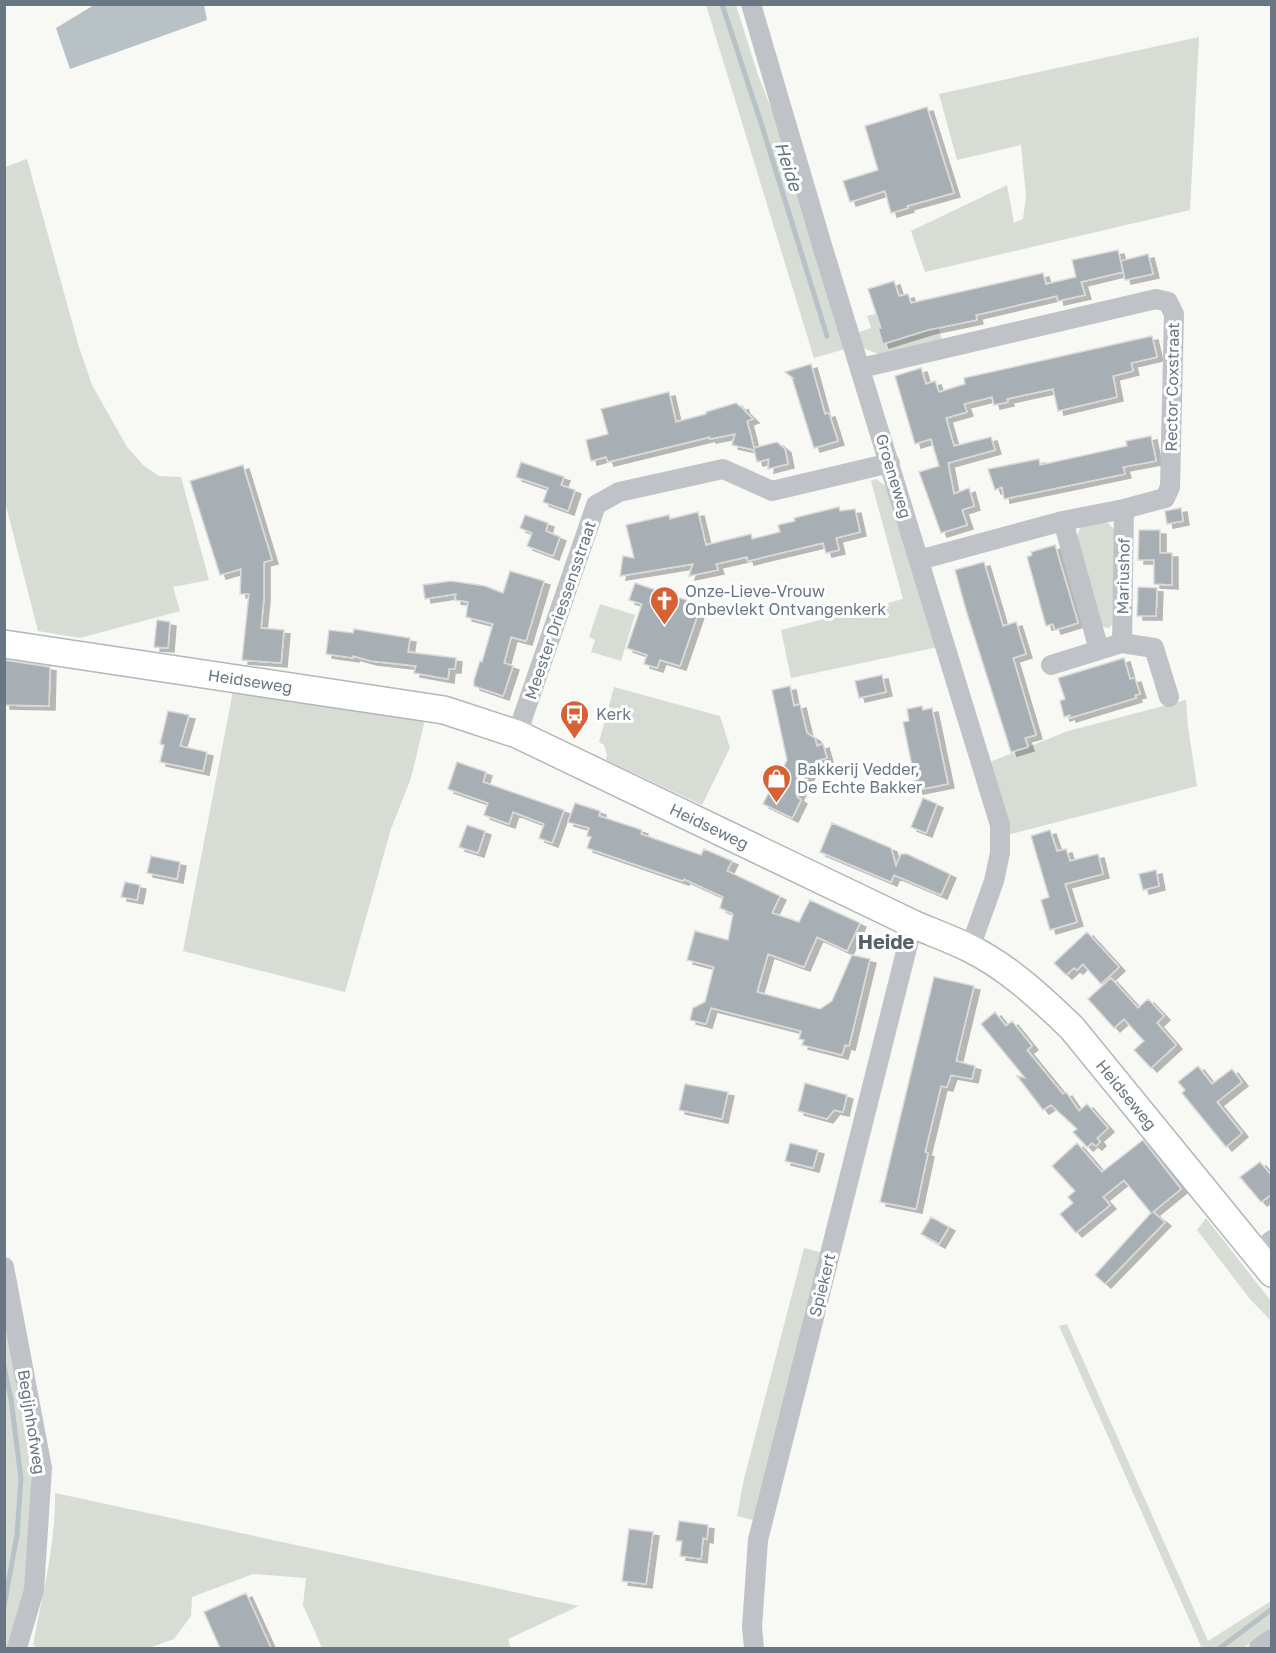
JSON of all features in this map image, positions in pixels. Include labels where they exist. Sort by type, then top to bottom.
[{"type":"street","name":"Groeneweg","points":[[751,4],[824,252],[1000,825],[1000,853],[994,882],[970,948]]},
{"type":"street","name":"Rector Coxstraat","points":[[861,368],[1156,299],[1168,302],[1174,314],[1170,488],[1165,498],[1063,521],[919,560]]},
{"type":"street","name":"Meester Driessensstraat","points":[[517,734],[596,505],[619,492],[723,469],[772,491],[890,463]]},
{"type":"street","name":"Mariushof","points":[[1122,643],[1124,509]]},
{"type":"street","name":"Mariushof","points":[[1063,521],[1099,650]]},
{"type":"street","points":[[1051,665],[1122,643],[1154,648],[1169,697]]},
{"type":"street","name":"Heidseweg","points":[[4,644],[444,710],[517,734],[913,924],[970,948],[1015,976],[1072,1028],[1266,1256]]},
{"type":"street","name":"Spiekert","points":[[754,1648],[752,1627],[758,1540],[913,924]]},
{"type":"street","name":"Begijnhofweg","points":[[4,1267],[42,1468],[34,1590],[17,1648]]},
{"type":"street","points":[[1259,1648],[1272,1639]]},
{"type":"shaded area","points":[[94,5],[204,5],[207,20],[70,69],[56,28]]},
{"type":"shaded area","points":[[706,5],[736,5],[758,75],[779,128],[845,349],[814,358]]},
{"type":"shaded area","points":[[1199,37],[1190,210],[925,272],[911,231],[1007,185],[1014,223],[1023,219],[1026,196],[1021,145],[957,160],[939,94]]},
{"type":"shaded area","points":[[27,159],[79,347],[92,385],[127,447],[143,465],[159,476],[181,477],[209,580],[173,587],[180,611],[80,638],[38,631],[5,502],[5,167]]},
{"type":"shaded area","points":[[932,300],[942,341],[881,355],[863,348],[857,333],[871,328],[867,316]]},
{"type":"shaded area","points":[[876,479],[891,490],[938,647],[791,678],[781,630],[903,599],[871,481]]},
{"type":"shaded area","points":[[1095,522],[1108,523],[1116,531],[1112,625],[1109,628],[1103,627],[1098,618],[1075,540],[1081,526]]},
{"type":"shaded area","points":[[600,604],[635,615],[621,661],[591,652],[595,640],[589,637]]},
{"type":"shaded area","points":[[234,686],[423,719],[424,724],[411,778],[391,829],[345,992],[183,951]]},
{"type":"shaded area","points":[[614,687],[720,716],[730,748],[702,805],[606,760],[604,745],[599,742]]},
{"type":"shaded area","points":[[1186,700],[1197,786],[1007,835],[1000,792],[990,762],[1068,731]]},
{"type":"shaded area","points":[[1206,1218],[1271,1301],[1271,1321],[1250,1299],[1197,1230]]},
{"type":"shaded area","points":[[804,1248],[823,1253],[756,1521],[737,1516],[744,1479]]},
{"type":"shaded area","points":[[4,1300],[21,1384],[32,1487],[26,1581],[10,1648],[4,1648]]},
{"type":"shaded area","points":[[1067,1324],[1208,1641],[1271,1601],[1271,1631],[1243,1648],[1200,1648],[1059,1326]]},
{"type":"shaded area","points":[[55,1493],[579,1606],[508,1639],[511,1648],[322,1648],[303,1605],[306,1578],[253,1574],[192,1597],[191,1616],[174,1639],[149,1648],[38,1648],[33,1645],[51,1551]]},
{"type":"building","points":[[927,107],[954,193],[907,206],[908,208],[891,213],[885,191],[850,202],[843,181],[878,170],[865,126]]},
{"type":"building","points":[[1118,250],[1123,272],[1081,282],[1085,295],[1058,301],[1057,296],[976,315],[977,320],[928,330],[883,344],[878,328],[881,328],[868,289],[894,281],[899,296],[908,294],[911,303],[1043,273],[1046,284],[1076,277],[1072,260]]},
{"type":"building","points":[[1148,254],[1153,274],[1125,280],[1121,261]]},
{"type":"building","points":[[1152,336],[1157,357],[1131,363],[1133,371],[1113,376],[1117,397],[1058,411],[1053,389],[1007,399],[1008,402],[994,405],[992,397],[964,404],[967,412],[946,418],[954,446],[991,437],[995,450],[948,463],[954,494],[969,488],[974,506],[962,510],[967,525],[941,533],[919,472],[939,466],[931,439],[915,444],[895,376],[921,368],[926,384],[935,381],[939,392],[965,384],[964,378]]},
{"type":"building","points":[[811,364],[825,414],[829,413],[838,441],[814,448],[793,378],[785,372]]},
{"type":"building","points":[[669,392],[676,422],[736,403],[742,408],[742,405],[753,419],[747,421],[754,448],[777,442],[785,449],[788,464],[768,469],[769,459],[757,462],[754,450],[732,445],[735,434],[710,439],[710,437],[608,462],[606,457],[591,461],[586,440],[608,434],[601,409]]},
{"type":"building","points":[[1151,436],[1156,461],[1123,467],[1125,474],[1004,499],[1002,487],[995,490],[988,469],[1039,459],[1040,465],[1127,446],[1126,441]]},
{"type":"building","points":[[521,462],[564,477],[561,485],[575,490],[568,511],[543,502],[548,488],[516,477]]},
{"type":"building","points":[[243,465],[272,560],[264,562],[261,628],[284,630],[281,663],[242,660],[249,594],[240,594],[241,569],[220,575],[190,481]]},
{"type":"building","points":[[839,507],[840,511],[855,509],[860,532],[836,538],[839,550],[826,553],[823,543],[748,561],[747,557],[716,564],[718,570],[689,576],[693,564],[620,576],[623,556],[634,558],[626,525],[669,515],[670,519],[698,512],[706,545],[751,534],[752,539],[780,532],[778,525],[795,521],[794,518]]},
{"type":"building","points":[[1181,508],[1183,521],[1167,524],[1165,511]]},
{"type":"building","points":[[525,515],[548,523],[546,531],[560,537],[553,556],[527,546],[532,533],[520,528]]},
{"type":"building","points":[[1139,530],[1160,530],[1160,553],[1172,553],[1172,585],[1154,584],[1154,560],[1138,560]]},
{"type":"building","points":[[1055,545],[1078,623],[1055,630],[1053,624],[1046,626],[1027,557],[1032,555],[1031,552]]},
{"type":"building","points":[[984,562],[1003,626],[1016,622],[1026,654],[1013,658],[1036,735],[1025,738],[1028,747],[1011,752],[955,570]]},
{"type":"building","points":[[510,571],[544,581],[526,641],[511,637],[504,663],[513,666],[503,696],[474,686],[493,624],[466,617],[468,602],[455,600],[456,594],[425,599],[423,585],[451,581],[485,586],[503,593]]},
{"type":"building","name":"Onze-Lieve-Vrouw Onbevlekt Ontvangenkerk","points":[[635,583],[701,605],[680,666],[660,660],[657,668],[644,664],[647,655],[627,648],[642,604],[629,600]]},
{"type":"building","points":[[1138,587],[1157,588],[1156,616],[1137,616]]},
{"type":"building","points":[[157,620],[170,622],[168,648],[154,647]]},
{"type":"building","points":[[354,629],[410,638],[408,652],[456,658],[455,669],[449,669],[448,679],[414,673],[416,666],[326,654],[329,630],[353,633]]},
{"type":"building","points":[[1124,658],[1130,679],[1135,678],[1140,694],[1135,695],[1136,698],[1070,718],[1070,715],[1064,717],[1060,701],[1065,699],[1058,678]]},
{"type":"building","points":[[4,660],[50,667],[49,706],[4,705]]},
{"type":"building","points":[[882,675],[886,692],[859,698],[855,681]]},
{"type":"building","points":[[790,686],[794,706],[800,704],[807,733],[815,738],[817,746],[823,744],[827,758],[816,761],[797,797],[801,800],[792,818],[763,804],[787,760],[772,690]]},
{"type":"building","points":[[922,706],[923,710],[932,708],[948,784],[917,790],[903,722],[909,721],[907,709]]},
{"type":"building","points":[[168,711],[189,715],[180,746],[207,752],[203,771],[160,762],[164,745],[160,744]]},
{"type":"building","points":[[457,762],[486,772],[483,782],[564,810],[552,843],[539,838],[544,824],[513,812],[509,824],[484,815],[488,803],[448,789]]},
{"type":"building","points":[[923,798],[937,804],[926,833],[911,827]]},
{"type":"building","points":[[575,803],[600,811],[599,816],[642,830],[641,834],[701,855],[704,849],[732,861],[727,871],[780,896],[772,913],[799,922],[810,900],[860,923],[847,951],[817,937],[804,967],[768,954],[757,992],[820,1009],[832,1001],[852,955],[870,959],[849,1046],[845,1045],[842,1055],[802,1045],[804,1040],[799,1039],[801,1031],[711,1008],[706,1024],[690,1020],[693,1008],[705,1002],[714,967],[687,960],[695,931],[728,940],[733,914],[720,908],[723,897],[684,879],[683,881],[587,848],[591,837],[587,836],[589,828],[568,822]]},
{"type":"building","points":[[832,823],[891,848],[896,866],[901,854],[907,854],[950,874],[941,895],[894,875],[891,882],[820,852]]},
{"type":"building","points":[[467,825],[485,831],[478,853],[459,847]]},
{"type":"building","points":[[1050,830],[1057,851],[1066,849],[1070,861],[1098,854],[1103,874],[1065,884],[1077,922],[1050,930],[1041,900],[1049,897],[1031,836]]},
{"type":"building","points":[[151,856],[180,862],[177,879],[147,873]]},
{"type":"building","points":[[1156,870],[1159,886],[1143,890],[1139,874]]},
{"type":"building","points":[[125,882],[140,885],[137,900],[121,897]]},
{"type":"building","points":[[1087,932],[1119,967],[1101,984],[1083,964],[1066,975],[1054,963]]},
{"type":"building","points":[[934,977],[974,986],[956,1061],[975,1066],[972,1079],[951,1075],[947,1087],[941,1086],[925,1152],[928,1153],[916,1209],[880,1202]]},
{"type":"building","points":[[1111,978],[1138,1008],[1148,999],[1164,1016],[1157,1023],[1176,1045],[1151,1068],[1134,1050],[1144,1041],[1124,1019],[1114,1028],[1088,999]]},
{"type":"building","points":[[995,1012],[1006,1026],[1012,1021],[1032,1046],[1027,1050],[1063,1094],[1066,1092],[1079,1111],[1087,1104],[1108,1128],[1097,1138],[1100,1142],[1096,1146],[1092,1143],[1087,1147],[1073,1132],[1077,1129],[1051,1105],[1043,1110],[1017,1076],[1025,1078],[981,1024]]},
{"type":"building","points":[[1198,1066],[1212,1084],[1232,1069],[1242,1082],[1217,1102],[1242,1133],[1226,1147],[1182,1093],[1185,1090],[1178,1082]]},
{"type":"building","points":[[805,1083],[847,1095],[843,1112],[834,1110],[827,1119],[798,1111]]},
{"type":"building","points":[[685,1084],[728,1092],[722,1119],[679,1110]]},
{"type":"building","points":[[1143,1140],[1181,1189],[1153,1212],[1165,1222],[1105,1284],[1095,1275],[1151,1213],[1124,1180],[1103,1197],[1110,1205],[1076,1233],[1060,1214],[1073,1203],[1068,1197],[1075,1191],[1052,1166],[1077,1143],[1102,1172]]},
{"type":"building","points":[[790,1143],[818,1150],[813,1168],[785,1161]]},
{"type":"building","points":[[1260,1162],[1272,1176],[1272,1194],[1261,1202],[1240,1177]]},
{"type":"building","points":[[931,1217],[949,1227],[939,1244],[921,1234]]},
{"type":"building","points":[[679,1521],[708,1525],[707,1539],[703,1538],[701,1559],[680,1556],[682,1541],[676,1541]]},
{"type":"building","points":[[629,1529],[653,1532],[646,1584],[622,1581]]},
{"type":"building","points":[[246,1593],[271,1648],[220,1648],[204,1612]]},
{"type":"waterway","name":"Heide","points":[[722,4],[827,336]]},
{"type":"waterway","points":[[4,1366],[11,1399],[21,1479],[17,1535],[4,1606]]},
{"type":"waterway","points":[[1220,1648],[1272,1609]]},
{"type":"place","name":"Onze-Lieve-Vrouw Onbevlekt Ontvangenkerk","points":[[664,626]]},
{"type":"place","name":"Kerk","points":[[575,740]]},
{"type":"place","name":"Bakkerij Vedder, De Echte Bakker","points":[[776,804]]},
{"type":"district","name":"Heide","points":[[886,941]]}]
